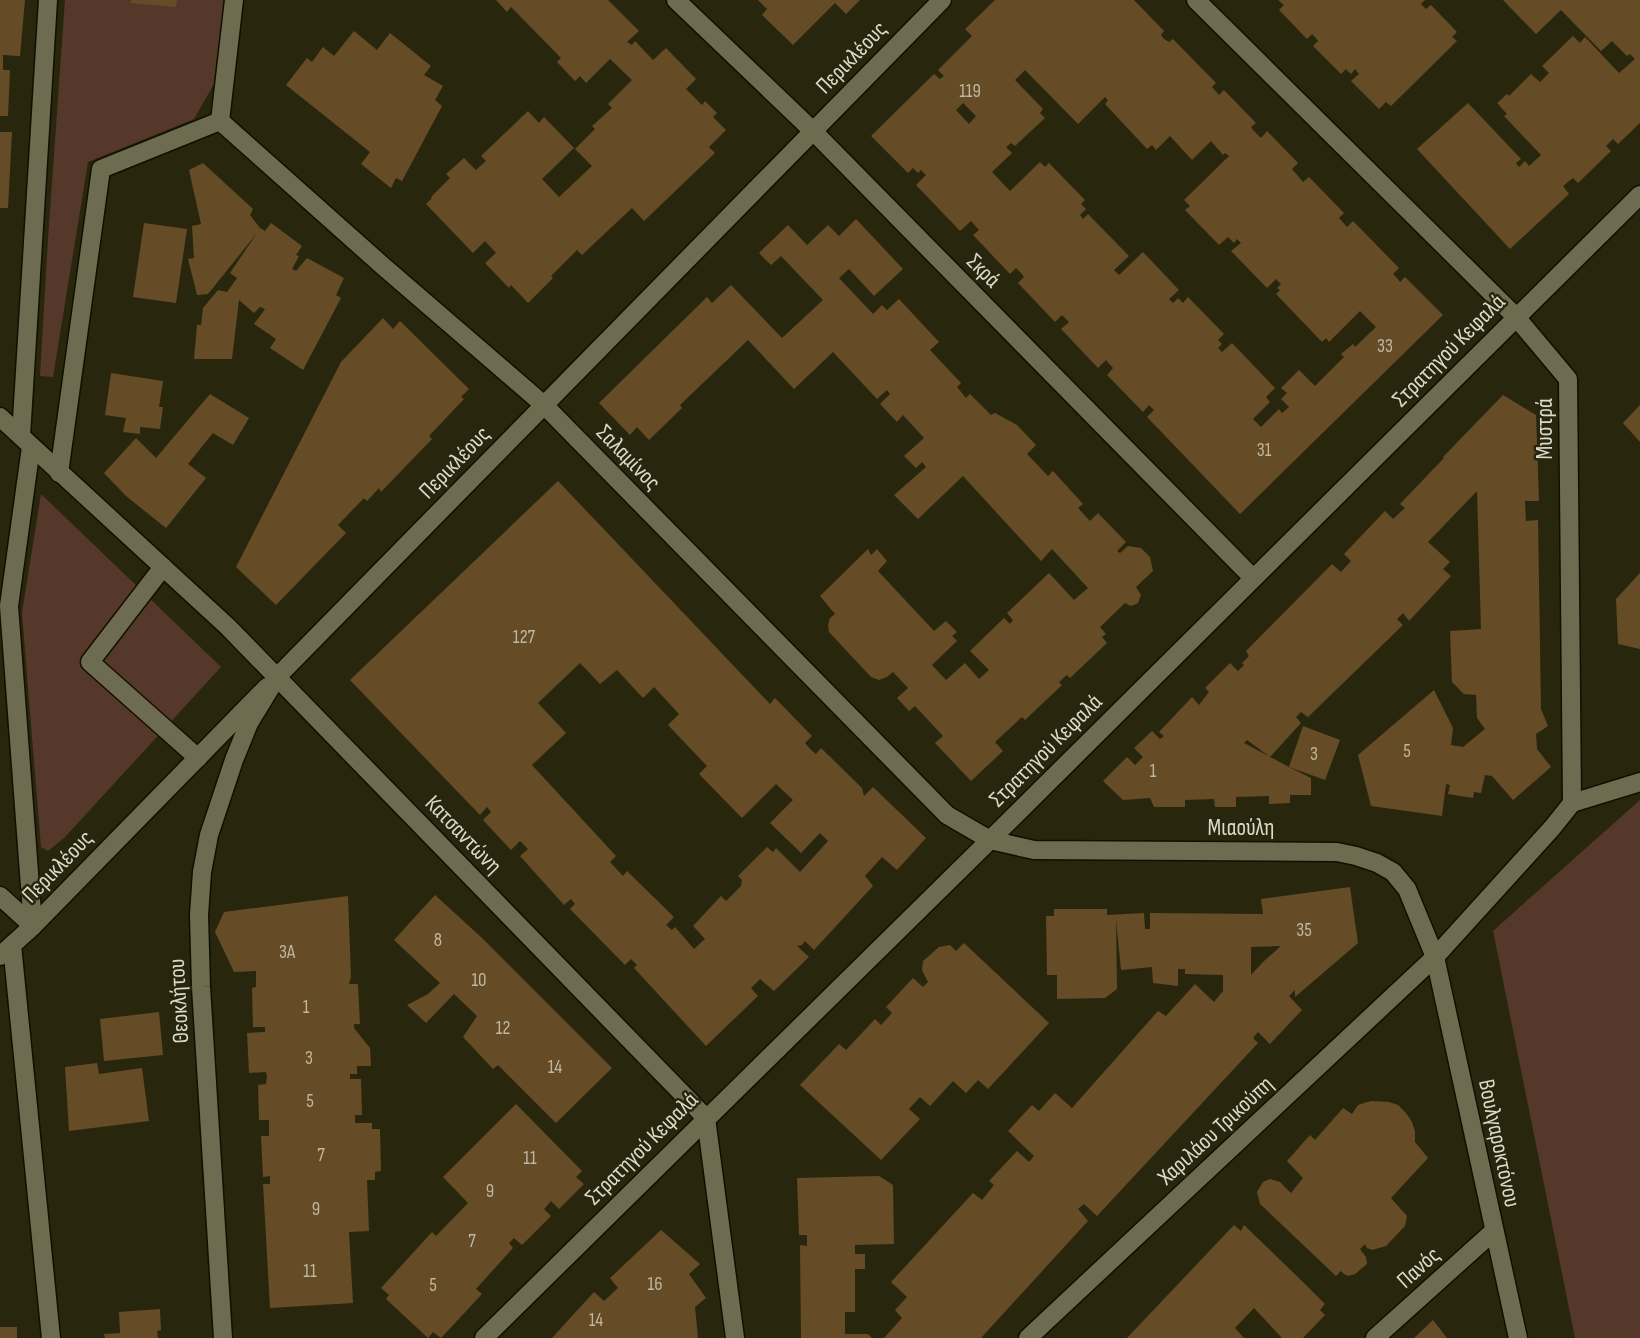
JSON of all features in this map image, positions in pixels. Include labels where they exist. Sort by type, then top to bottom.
[{"type":"street","points":[[33,926],[9,606],[26,442],[48,0]]},
{"type":"street","points":[[60,473],[101,169],[220,121],[234,0]]},
{"type":"street","name":"Σκρά","points":[[676,0],[813,131],[1253,578]]},
{"type":"street","name":"Περικλέους","points":[[6,950],[33,926],[942,0]]},
{"type":"street","name":"Μυστρά","points":[[1196,0],[1516,317],[1569,379],[1572,803]]},
{"type":"street","name":"Σαλαμίνος","points":[[220,121],[544,405],[947,815],[990,840]]},
{"type":"street","name":"Στρατηγού Κεφαλά","points":[[484,1338],[1640,195]]},
{"type":"street","name":"Κατσαντώνη","points":[[0,417],[228,627],[706,1118]]},
{"type":"street","points":[[163,567],[90,662],[198,758]]},
{"type":"street","name":"Θεοκλήτου","points":[[223,1338],[201,988],[199,915],[202,872],[209,835],[234,760],[249,723],[277,677]]},
{"type":"street","points":[[1435,957],[1572,803],[1640,782]]},
{"type":"street","name":"Μιαούλη","points":[[990,840],[1034,850],[1336,852],[1356,856],[1393,872],[1407,888],[1435,957]]},
{"type":"street","points":[[0,896],[33,926]]},
{"type":"street","points":[[6,950],[51,1338]]},
{"type":"street","name":"Βουλγαροκτόνου","points":[[1435,957],[1518,1338]]},
{"type":"street","name":"Χαριλάου Τρικούπη","points":[[1028,1338],[1435,957]]},
{"type":"street","points":[[706,1118],[736,1338]]},
{"type":"street","name":"Πανός","points":[[1375,1338],[1494,1231]]},
{"type":"shaded area","points":[[65,0],[224,0],[215,82],[194,119],[88,162],[53,377],[40,376]]},
{"type":"shaded area","points":[[41,494],[221,667],[65,837],[48,851],[41,847],[22,613]]},
{"type":"shaded area","points":[[1640,800],[1640,1338],[1575,1338],[1493,931]]},
{"type":"building","points":[[0,0],[25,0],[20,56],[3,55],[3,70],[10,70],[8,116],[0,116]]},
{"type":"building","points":[[131,0],[177,0],[176,7],[131,3]]},
{"type":"building","points":[[496,0],[608,0],[639,31],[627,42],[632,45],[635,41],[653,60],[666,48],[696,79],[686,89],[702,105],[705,101],[717,113],[713,117],[726,130],[709,147],[715,153],[644,221],[632,208],[582,255],[577,250],[528,303],[485,263],[496,253],[485,241],[473,253],[426,204],[450,178],[446,174],[464,158],[476,170],[486,161],[481,156],[528,111],[539,123],[544,117],[574,148],[542,179],[559,197],[592,166],[575,149],[595,129],[592,126],[612,108],[608,104],[632,80],[610,59],[586,83],[580,76],[575,81],[557,62],[561,58],[511,7],[507,12]]},
{"type":"building","points":[[758,0],[860,0],[846,14],[835,3],[793,45],[762,15],[767,9]]},
{"type":"building","points":[[995,0],[1134,0],[1164,31],[1161,35],[1164,39],[1169,42],[1173,39],[1216,83],[1212,87],[1219,95],[1224,90],[1256,123],[1251,127],[1261,138],[1267,131],[1298,163],[1292,169],[1303,182],[1309,177],[1344,213],[1339,218],[1347,227],[1353,221],[1399,268],[1393,274],[1400,282],[1405,277],[1443,315],[1240,514],[1147,417],[1154,410],[1149,405],[1143,412],[1107,375],[1113,368],[1106,360],[1098,368],[1061,329],[1069,322],[1062,315],[1055,322],[1018,283],[1024,277],[1021,273],[1016,268],[1010,274],[973,235],[979,230],[971,221],[960,231],[916,185],[926,175],[913,168],[908,173],[871,136],[934,74],[940,79],[944,76],[938,70],[972,36],[965,29]],"holes":[[[1025,70],[1078,124],[1105,97],[1108,100],[1105,104],[1147,149],[1152,145],[1156,150],[1170,136],[1192,160],[1211,141],[1223,155],[1225,153],[1229,156],[1184,200],[1190,206],[1185,210],[1219,245],[1228,237],[1234,243],[1237,239],[1241,243],[1231,251],[1267,288],[1276,279],[1281,284],[1276,294],[1322,342],[1326,338],[1329,342],[1360,311],[1376,327],[1355,347],[1353,344],[1341,354],[1344,357],[1315,386],[1299,370],[1281,388],[1287,393],[1281,399],[1289,407],[1282,413],[1279,409],[1261,427],[1253,419],[1270,402],[1266,397],[1275,388],[1232,343],[1222,352],[1218,348],[1222,344],[1218,340],[1224,334],[1188,297],[1183,303],[1178,298],[1173,303],[1169,299],[1179,290],[1143,252],[1119,275],[1114,270],[1129,256],[1088,214],[1083,219],[1080,215],[1086,209],[1081,204],[1085,200],[1049,163],[1045,167],[1040,162],[1010,191],[992,172],[1012,153],[1006,147],[1011,143],[1015,146],[1045,118],[1040,113],[1043,109],[1015,80]],[[963,103],[976,116],[969,124],[956,110]]]},
{"type":"building","points":[[1278,0],[1425,0],[1421,4],[1426,9],[1431,5],[1457,32],[1452,37],[1457,41],[1391,106],[1386,102],[1379,109],[1351,81],[1359,74],[1355,69],[1351,74],[1346,69],[1341,74],[1313,46],[1318,41],[1315,37],[1312,34],[1307,39],[1279,10],[1284,5]]},
{"type":"building","points":[[1503,0],[1640,0],[1640,123],[1618,144],[1613,139],[1606,146],[1611,151],[1578,183],[1573,178],[1563,186],[1569,194],[1510,249],[1417,149],[1468,103],[1521,159],[1516,163],[1519,167],[1525,161],[1529,166],[1541,155],[1504,116],[1507,114],[1497,103],[1507,94],[1509,96],[1531,74],[1540,82],[1549,73],[1542,66],[1573,36],[1580,43],[1585,37],[1619,73],[1635,59],[1630,54],[1627,56],[1612,41],[1601,51],[1561,10],[1536,34]]},
{"type":"building","points":[[354,31],[377,50],[390,33],[431,66],[424,75],[443,86],[435,100],[442,106],[402,181],[396,178],[391,188],[361,164],[370,152],[286,85],[307,58],[312,62],[323,47],[334,56]]},
{"type":"building","points":[[0,132],[12,132],[8,208],[0,208]]},
{"type":"building","points":[[203,163],[253,209],[250,215],[260,228],[265,231],[271,223],[302,246],[292,269],[296,271],[307,258],[344,278],[336,295],[341,298],[303,370],[270,348],[276,339],[254,324],[265,309],[260,307],[254,313],[239,300],[232,359],[194,359],[197,325],[201,325],[203,308],[218,290],[227,292],[237,278],[230,273],[257,233],[208,294],[197,295],[188,259],[194,258],[192,226],[201,224],[189,170]]},
{"type":"building","points":[[856,219],[903,269],[874,296],[849,269],[839,278],[873,314],[882,305],[887,310],[899,299],[939,342],[930,350],[961,383],[957,387],[966,398],[970,394],[991,415],[995,413],[1017,425],[1036,445],[1027,454],[1048,476],[1053,471],[1083,504],[1078,508],[1090,521],[1098,513],[1126,542],[1117,551],[1120,553],[1128,546],[1141,548],[1150,557],[1153,571],[1136,587],[1141,595],[1138,603],[1131,606],[1125,603],[1100,627],[1106,634],[1102,637],[1107,643],[1070,678],[1067,675],[1059,682],[1062,685],[1025,720],[1022,717],[995,742],[1003,751],[971,781],[935,743],[943,736],[915,706],[909,711],[897,698],[908,688],[893,672],[879,680],[871,677],[829,632],[830,618],[835,614],[820,596],[868,549],[871,555],[877,549],[887,561],[878,571],[934,631],[946,621],[957,632],[952,636],[957,641],[932,665],[946,680],[965,663],[979,679],[989,670],[970,651],[1004,618],[1010,624],[1013,620],[1007,613],[1049,573],[1074,600],[1088,588],[1052,549],[1041,561],[963,476],[918,519],[894,495],[926,467],[922,462],[916,468],[904,456],[924,438],[903,415],[897,422],[880,404],[890,394],[887,390],[877,399],[833,352],[794,389],[748,340],[680,405],[682,408],[649,440],[637,427],[630,435],[599,403],[707,297],[712,303],[731,285],[782,338],[823,300],[781,256],[771,265],[759,253],[788,225],[807,245],[828,225],[839,236]]},
{"type":"building","points":[[144,223],[187,229],[176,303],[133,297]]},
{"type":"building","points":[[383,318],[393,329],[400,321],[469,389],[461,397],[464,399],[429,436],[432,439],[381,492],[379,488],[367,501],[364,498],[338,525],[346,533],[276,605],[236,567],[341,362]]},
{"type":"building","points":[[111,373],[163,381],[159,407],[163,407],[160,429],[140,427],[140,434],[123,432],[126,418],[105,415]]},
{"type":"building","points":[[210,394],[249,418],[233,445],[213,433],[188,464],[206,478],[166,528],[126,496],[104,473],[136,438],[156,458]]},
{"type":"building","points":[[1503,395],[1536,415],[1539,501],[1525,501],[1526,521],[1538,520],[1541,709],[1548,726],[1536,734],[1537,749],[1551,767],[1513,800],[1492,776],[1485,775],[1481,793],[1474,792],[1473,798],[1448,794],[1450,785],[1446,784],[1442,816],[1371,806],[1358,755],[1434,690],[1453,728],[1451,745],[1463,747],[1485,729],[1477,718],[1476,695],[1464,694],[1452,682],[1450,631],[1481,629],[1477,491],[1428,542],[1450,562],[1443,569],[1451,576],[1409,621],[1403,613],[1397,619],[1403,625],[1308,717],[1301,712],[1296,717],[1301,723],[1270,757],[1311,778],[1311,795],[1290,795],[1290,803],[1269,804],[1269,796],[1236,797],[1236,807],[1215,807],[1214,799],[1185,800],[1185,807],[1154,807],[1150,798],[1123,800],[1103,781],[1127,757],[1135,765],[1143,757],[1134,748],[1152,731],[1160,739],[1164,736],[1159,732],[1192,697],[1199,705],[1209,692],[1205,688],[1230,663],[1238,671],[1249,656],[1246,651],[1332,564],[1341,572],[1351,561],[1344,554],[1385,511],[1393,519],[1405,508],[1400,504]],"holes":[[[1247,740],[1269,757],[1244,743]]]},
{"type":"building","points":[[1640,405],[1640,442],[1623,423]]},
{"type":"building","points":[[558,481],[770,704],[775,698],[812,736],[805,743],[811,750],[816,754],[821,748],[862,788],[864,796],[873,787],[926,838],[897,870],[882,857],[865,876],[873,886],[814,950],[805,941],[797,946],[809,957],[774,991],[760,979],[751,988],[758,996],[706,1046],[634,968],[637,965],[631,959],[625,965],[570,909],[575,904],[571,899],[564,905],[520,856],[528,849],[520,841],[511,850],[483,820],[491,812],[487,807],[480,815],[350,680]],"holes":[[[580,663],[600,684],[617,670],[643,698],[654,687],[679,714],[668,725],[707,766],[699,774],[742,818],[776,784],[793,800],[770,823],[801,853],[820,833],[828,841],[800,872],[776,848],[773,852],[767,847],[738,876],[742,880],[741,886],[726,901],[721,896],[693,926],[705,939],[694,949],[675,927],[672,930],[666,925],[674,917],[627,871],[623,876],[610,862],[616,856],[532,765],[566,733],[538,703]]]},
{"type":"building","points":[[1640,573],[1640,649],[1618,644],[1616,599]]},
{"type":"building","points":[[1303,726],[1340,740],[1325,780],[1289,767]]},
{"type":"building","points":[[1350,887],[1358,943],[1295,997],[1295,990],[1289,996],[1302,1010],[1270,1044],[1258,1032],[1253,1038],[1258,1043],[1097,1216],[1084,1204],[1078,1209],[1088,1221],[981,1338],[884,1338],[902,1318],[895,1310],[907,1297],[891,1282],[973,1193],[982,1200],[994,1185],[989,1181],[1017,1151],[1029,1162],[1034,1156],[1008,1131],[1032,1105],[1039,1111],[1055,1093],[1072,1108],[1158,1011],[1166,1016],[1195,984],[1214,1002],[1223,991],[1223,975],[1185,974],[1185,969],[1178,969],[1178,986],[1153,983],[1152,967],[1121,970],[1116,920],[1117,989],[1105,998],[1057,999],[1057,975],[1047,975],[1046,916],[1054,916],[1054,909],[1107,909],[1107,915],[1144,913],[1145,929],[1150,929],[1150,913],[1263,914],[1261,899]],"holes":[[[1281,946],[1251,975],[1251,947]]]},
{"type":"building","points":[[435,895],[482,938],[612,1068],[556,1123],[498,1065],[493,1069],[463,1037],[477,1016],[454,994],[426,1023],[407,1005],[428,994],[440,983],[394,940]]},
{"type":"building","points":[[348,896],[349,984],[358,984],[360,1024],[354,1024],[354,1028],[370,1048],[371,1066],[357,1066],[357,1074],[350,1074],[350,1079],[361,1079],[362,1115],[355,1115],[355,1123],[372,1123],[372,1129],[380,1129],[381,1171],[375,1172],[375,1180],[367,1180],[369,1231],[349,1232],[353,1303],[270,1308],[263,1184],[270,1184],[270,1176],[263,1177],[261,1136],[269,1136],[269,1120],[259,1120],[258,1085],[266,1084],[267,1077],[266,1072],[249,1073],[247,1033],[265,1032],[265,1027],[253,1027],[252,988],[256,987],[256,971],[234,972],[215,932],[224,912]]},
{"type":"building","points":[[964,943],[1049,1023],[988,1089],[978,1080],[966,1093],[953,1081],[930,1106],[920,1097],[909,1109],[920,1119],[881,1160],[800,1085],[839,1044],[846,1050],[875,1019],[881,1025],[892,1013],[886,1007],[913,978],[923,987],[928,982],[922,970],[923,961],[939,947],[950,945],[956,951]]},
{"type":"building","points":[[159,1012],[163,1055],[104,1061],[100,1019]]},
{"type":"building","points":[[97,1063],[99,1074],[142,1068],[149,1121],[69,1131],[65,1067]]},
{"type":"building","points":[[1371,1101],[1398,1105],[1406,1113],[1415,1131],[1415,1142],[1428,1158],[1391,1198],[1407,1216],[1405,1226],[1386,1246],[1372,1250],[1365,1244],[1360,1249],[1367,1264],[1355,1274],[1348,1276],[1341,1271],[1336,1276],[1260,1204],[1257,1192],[1263,1182],[1270,1179],[1280,1182],[1291,1193],[1303,1178],[1287,1161],[1310,1135],[1315,1140],[1343,1108],[1352,1114],[1358,1105]]},
{"type":"building","points":[[516,1104],[582,1171],[576,1177],[584,1184],[559,1209],[551,1201],[544,1209],[551,1216],[522,1245],[514,1238],[509,1243],[513,1248],[476,1289],[482,1294],[441,1338],[433,1332],[428,1338],[386,1299],[389,1295],[381,1288],[432,1232],[436,1236],[468,1203],[443,1177]]},
{"type":"building","points":[[879,1176],[893,1185],[894,1244],[855,1245],[855,1254],[865,1254],[865,1269],[855,1269],[855,1312],[845,1312],[845,1334],[868,1334],[872,1338],[801,1338],[800,1245],[807,1246],[807,1235],[799,1235],[797,1178]]},
{"type":"building","points":[[1234,1225],[1241,1231],[1244,1225],[1303,1282],[1325,1304],[1320,1310],[1325,1315],[1303,1338],[1282,1338],[1254,1308],[1235,1328],[1244,1338],[1127,1338]]},
{"type":"building","points":[[661,1230],[700,1264],[689,1274],[706,1298],[695,1307],[698,1338],[552,1338],[594,1292],[604,1301],[618,1288],[610,1278]]},
{"type":"building","points":[[160,1309],[161,1330],[157,1331],[158,1338],[105,1338],[104,1334],[120,1333],[119,1312]]},
{"type":"building","points":[[1433,1320],[1447,1338],[1414,1338]]},
{"type":"building","points":[[0,1327],[17,1327],[17,1338],[0,1338]]}]
